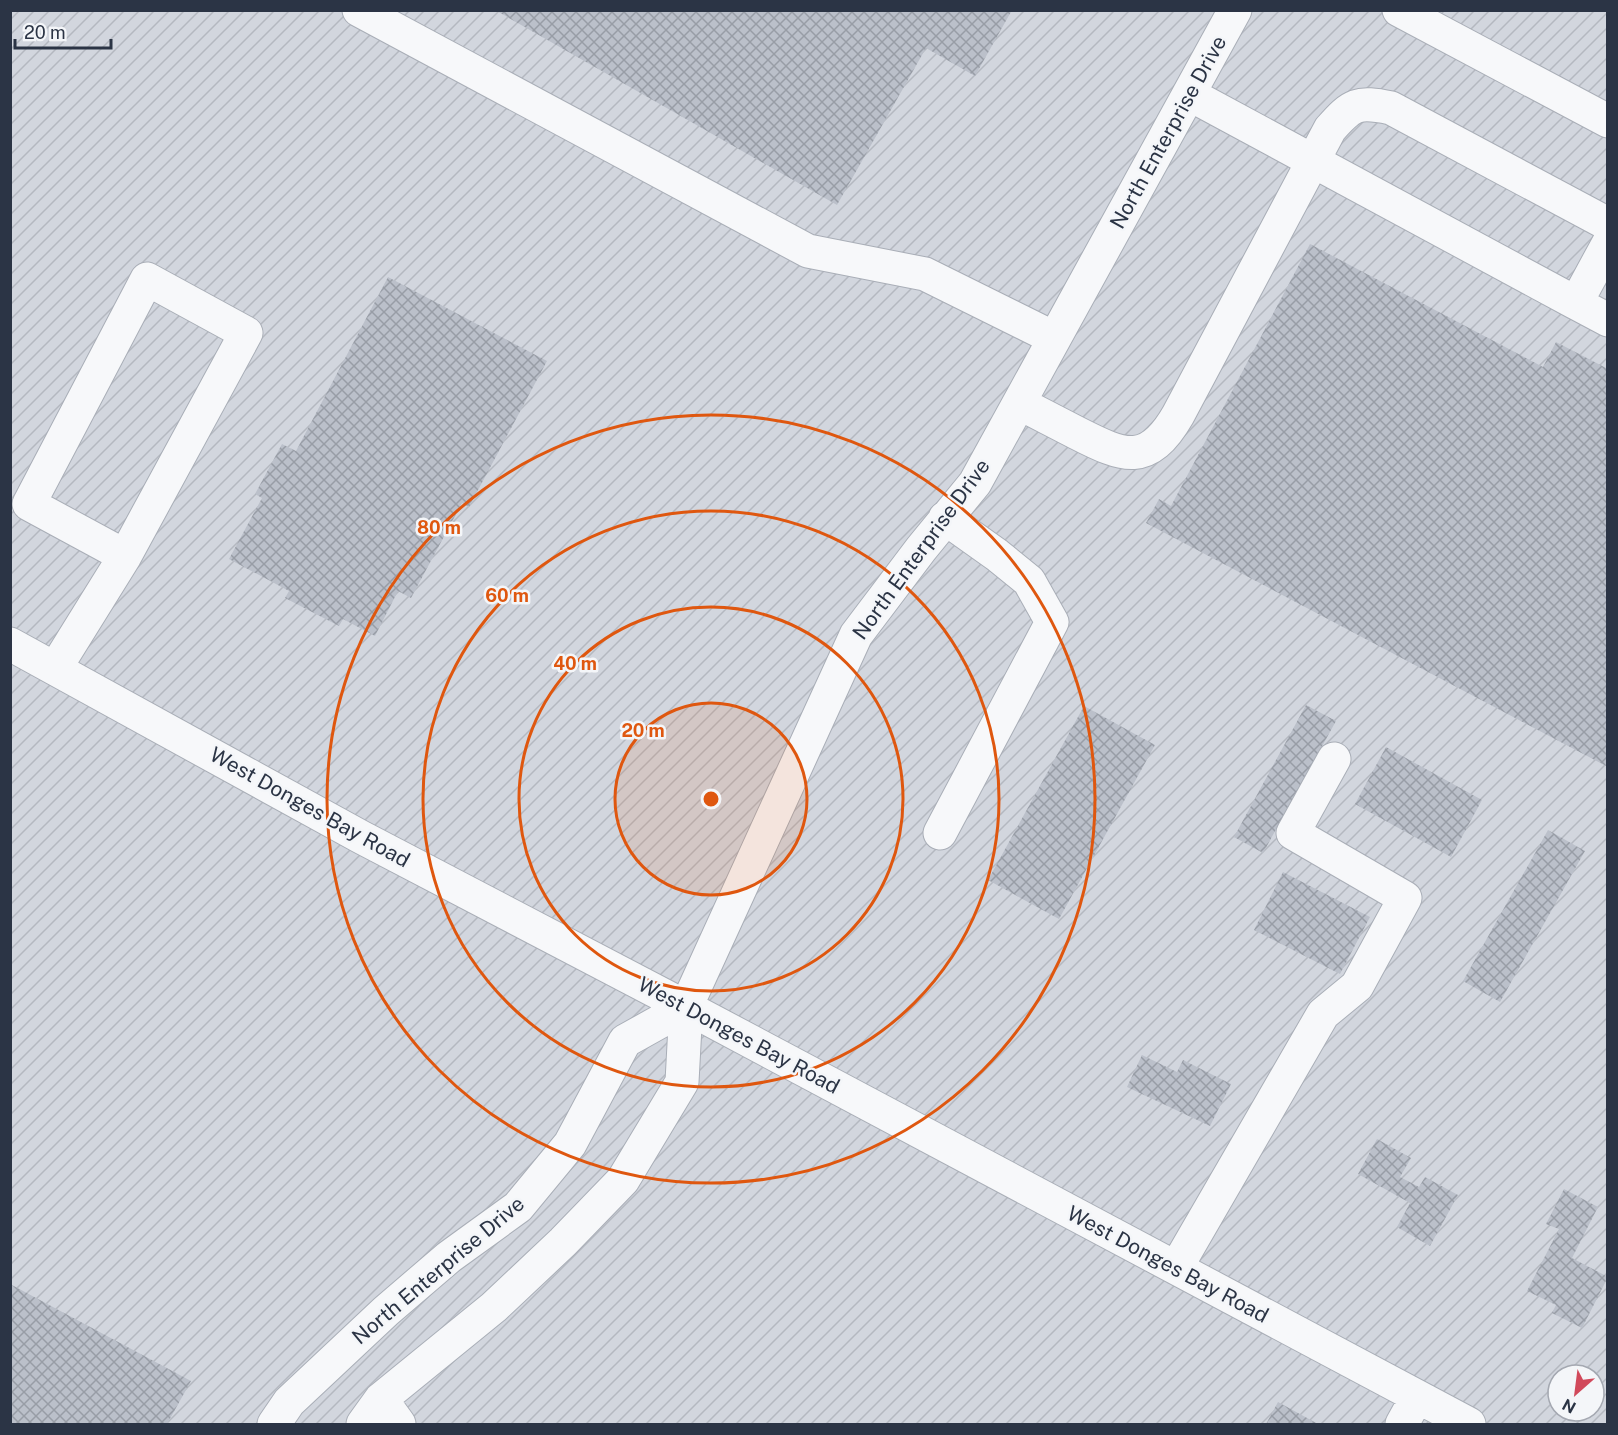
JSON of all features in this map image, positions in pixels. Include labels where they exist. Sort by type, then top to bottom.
[{"type":"street","points":[[359,10],[808,250],[925,274],[1054,338]]},
{"type":"street","name":"North Enterprise Drive","points":[[381,1416],[563,1242],[623,1179],[682,1082],[686,1007],[856,635],[945,518],[975,483],[1235,10]]},
{"type":"street","points":[[1399,10],[1608,121]]},
{"type":"street","points":[[1189,94],[1608,320]]},
{"type":"street","points":[[1019,403],[1109,450],[1130,454],[1146,450],[1159,442],[1178,414],[1330,129],[1348,109],[1370,104],[1391,108],[1608,224]]},
{"type":"street","points":[[1576,303],[1608,244]]},
{"type":"street","points":[[56,667],[125,556],[246,333],[147,279],[29,504],[125,556]]},
{"type":"street","points":[[940,833],[1052,622],[1029,581],[945,518]]},
{"type":"street","name":"West Donges Bay Road","points":[[10,644],[56,667],[361,837],[1176,1268],[1410,1411],[1469,1425]]},
{"type":"street","points":[[1176,1268],[1323,1014],[1357,986],[1405,898],[1293,833],[1334,759]]},
{"type":"street","name":"North Enterprise Drive","points":[[274,1425],[289,1402],[386,1311],[449,1257],[518,1207],[570,1144],[625,1041],[686,1007]]},
{"type":"shaded area","points":[[10,11],[1607,11],[1607,1424],[11,1424]]},
{"type":"building","points":[[495,10],[1012,10],[975,76],[926,48],[837,205]]},
{"type":"building","points":[[1310,244],[1543,367],[1556,342],[1608,369],[1608,767],[1146,523],[1159,499],[1171,506]]},
{"type":"building","points":[[388,277],[547,361],[469,507],[462,503],[411,598],[398,591],[375,636],[343,619],[339,626],[285,598],[289,591],[229,559],[262,498],[255,494],[282,444],[296,451]]},
{"type":"building","points":[[1306,705],[1336,721],[1263,853],[1234,837]]},
{"type":"building","points":[[1084,706],[1155,745],[1059,919],[988,880]]},
{"type":"building","points":[[1386,747],[1482,800],[1451,857],[1355,804]]},
{"type":"building","points":[[1548,830],[1585,851],[1500,1002],[1463,981]]},
{"type":"building","points":[[1283,872],[1370,917],[1340,974],[1254,930]]},
{"type":"building","points":[[1142,1055],[1177,1072],[1183,1060],[1231,1084],[1210,1126],[1127,1087]]},
{"type":"building","points":[[1377,1139],[1411,1158],[1400,1177],[1419,1187],[1425,1177],[1458,1195],[1430,1246],[1397,1227],[1410,1203],[1358,1174]]},
{"type":"building","points":[[1564,1189],[1598,1207],[1572,1258],[1608,1277],[1582,1328],[1552,1313],[1556,1305],[1527,1291],[1559,1229],[1546,1224]]},
{"type":"building","points":[[10,1284],[191,1381],[167,1424],[10,1424]]},
{"type":"building","points":[[1278,1402],[1318,1424],[1266,1424]]}]
